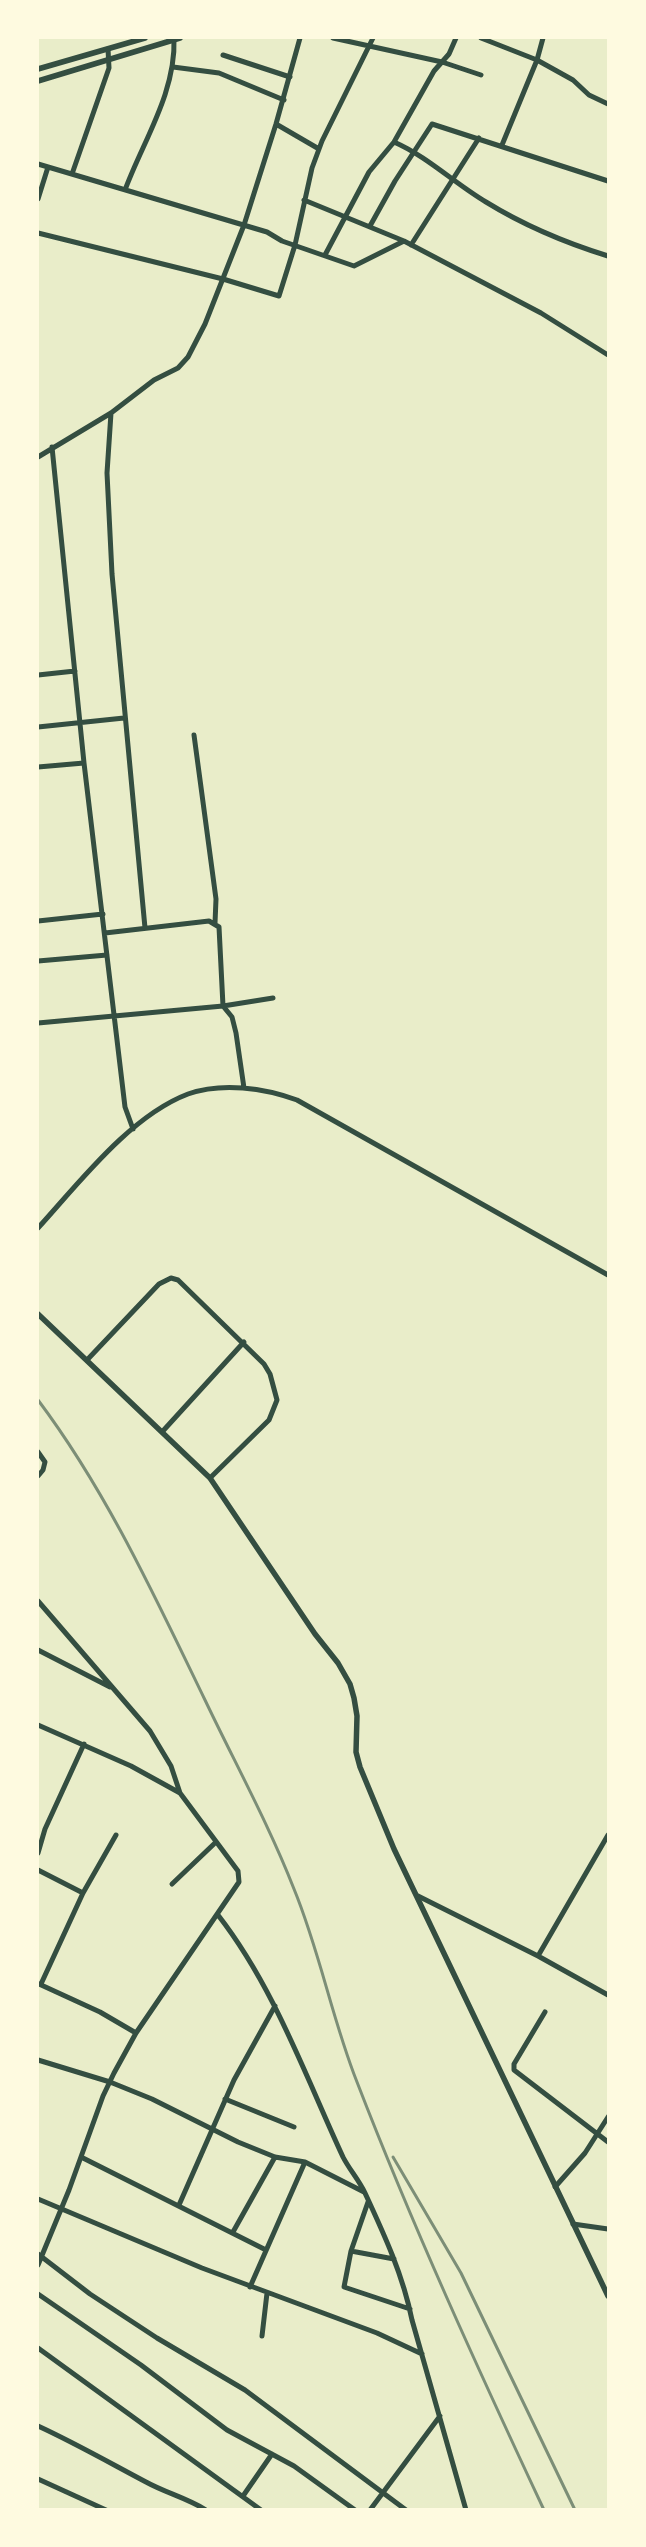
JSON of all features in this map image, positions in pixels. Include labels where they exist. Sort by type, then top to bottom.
[{"type":"street","points":[[38,69],[145,38]]},
{"type":"street","points":[[38,81],[176,38],[173,67],[158,114],[125,190]]},
{"type":"street","points":[[38,457],[111,413],[147,385],[178,368],[188,357],[223,280],[244,225],[284,100],[300,38]]},
{"type":"street","points":[[333,38],[370,44],[442,62],[481,76]]},
{"type":"street","points":[[38,233],[279,296],[294,245],[304,200],[320,149],[373,38]]},
{"type":"street","points":[[325,256],[369,172],[394,142],[434,72],[449,54],[456,38]]},
{"type":"street","points":[[481,38],[537,60],[573,80],[589,95],[608,104]]},
{"type":"street","points":[[502,145],[537,60],[543,38]]},
{"type":"street","points":[[72,174],[110,68],[108,48]]},
{"type":"street","points":[[223,55],[290,77]]},
{"type":"street","points":[[173,67],[219,73],[284,100]]},
{"type":"street","points":[[276,124],[320,149]]},
{"type":"street","points":[[370,226],[432,124],[502,145],[608,181]]},
{"type":"street","points":[[411,245],[479,138]]},
{"type":"street","points":[[394,142],[414,151],[486,202],[553,237],[608,256]]},
{"type":"street","points":[[38,164],[267,232],[294,245],[354,266],[404,242]]},
{"type":"street","points":[[38,199],[48,167]]},
{"type":"street","points":[[304,200],[345,215],[411,245],[541,314],[608,355]]},
{"type":"street","points":[[111,413],[107,474],[112,574],[145,928]]},
{"type":"street","points":[[52,447],[84,763],[114,1017],[125,1107],[133,1129]]},
{"type":"street","points":[[38,675],[75,670]]},
{"type":"street","points":[[38,727],[124,718]]},
{"type":"street","points":[[194,735],[216,899],[215,923]]},
{"type":"street","points":[[38,767],[84,763]]},
{"type":"street","points":[[38,921],[103,914]]},
{"type":"street","points":[[105,933],[209,921],[219,927],[223,1006],[232,1017],[236,1032],[244,1088]]},
{"type":"street","points":[[38,961],[108,955]]},
{"type":"street","points":[[38,1023],[223,1006],[273,998]]},
{"type":"street","points":[[38,1228],[96,1165],[133,1129],[157,1111],[189,1094],[210,1089],[244,1088],[279,1093],[297,1100],[608,1275]]},
{"type":"street","points":[[87,1360],[159,1284],[171,1278],[178,1280],[244,1342],[270,1374],[277,1400],[268,1420],[210,1478]]},
{"type":"street","points":[[38,1314],[210,1478],[350,1684],[357,1716],[356,1743],[360,1767],[394,1849],[608,2296]]},
{"type":"street","points":[[162,1432],[244,1342]]},
{"type":"street","points":[[38,1452],[45,1462],[38,1476]]},
{"type":"street","points":[[38,1601],[138,1714],[162,1748],[171,1766],[180,1793],[238,1871],[239,1882],[136,2033],[110,2082],[61,2210],[39,2256],[38,2266]]},
{"type":"street","points":[[38,1650],[115,1690]]},
{"type":"street","points":[[38,1725],[84,1744],[160,1780],[180,1793]]},
{"type":"street","points":[[38,1853],[45,1829],[84,1744]]},
{"type":"street","points":[[116,1834],[83,1893],[39,1984],[136,2033]]},
{"type":"street","points":[[538,1956],[608,1835]]},
{"type":"street","points":[[172,1884],[216,1842]]},
{"type":"street","points":[[38,1870],[83,1893]]},
{"type":"street","points":[[418,1896],[538,1956],[608,1995]]},
{"type":"street","points":[[218,1915],[256,1971],[275,2006],[344,2160],[364,2192],[394,2259],[406,2289],[422,2354],[466,2510]]},
{"type":"street","points":[[179,2205],[245,2056],[275,2006]]},
{"type":"street","points":[[546,2012],[514,2064],[514,2070],[608,2142]]},
{"type":"street","points":[[38,2060],[110,2082],[152,2099],[275,2157],[305,2162],[364,2192]]},
{"type":"street","points":[[225,2099],[294,2127]]},
{"type":"street","points":[[555,2187],[574,2167],[608,2117]]},
{"type":"street","points":[[81,2157],[266,2250]]},
{"type":"street","points":[[233,2232],[275,2157]]},
{"type":"street","points":[[250,2287],[305,2162]]},
{"type":"street","points":[[38,2199],[250,2287],[377,2333],[422,2354]]},
{"type":"street","points":[[368,2202],[351,2251],[344,2287],[410,2308]]},
{"type":"street","points":[[573,2224],[608,2229]]},
{"type":"street","points":[[351,2251],[394,2259]]},
{"type":"street","points":[[39,2256],[90,2294],[149,2333],[245,2390],[406,2510]]},
{"type":"street","points":[[262,2336],[267,2293]]},
{"type":"street","points":[[38,2294],[141,2365],[227,2430],[294,2466],[355,2510]]},
{"type":"street","points":[[38,2348],[261,2510]]},
{"type":"street","points":[[370,2510],[440,2416]]},
{"type":"street","points":[[38,2426],[87,2449],[148,2484],[192,2501],[206,2510]]},
{"type":"street","points":[[243,2496],[272,2454]]},
{"type":"street","points":[[38,2479],[106,2510]]},
{"type":"railway","points":[[38,1400],[86,1471],[129,1546],[274,1841],[303,1913],[348,2058],[378,2136],[447,2298],[544,2510]]},
{"type":"railway","points":[[393,2157],[461,2273],[575,2510]]}]
